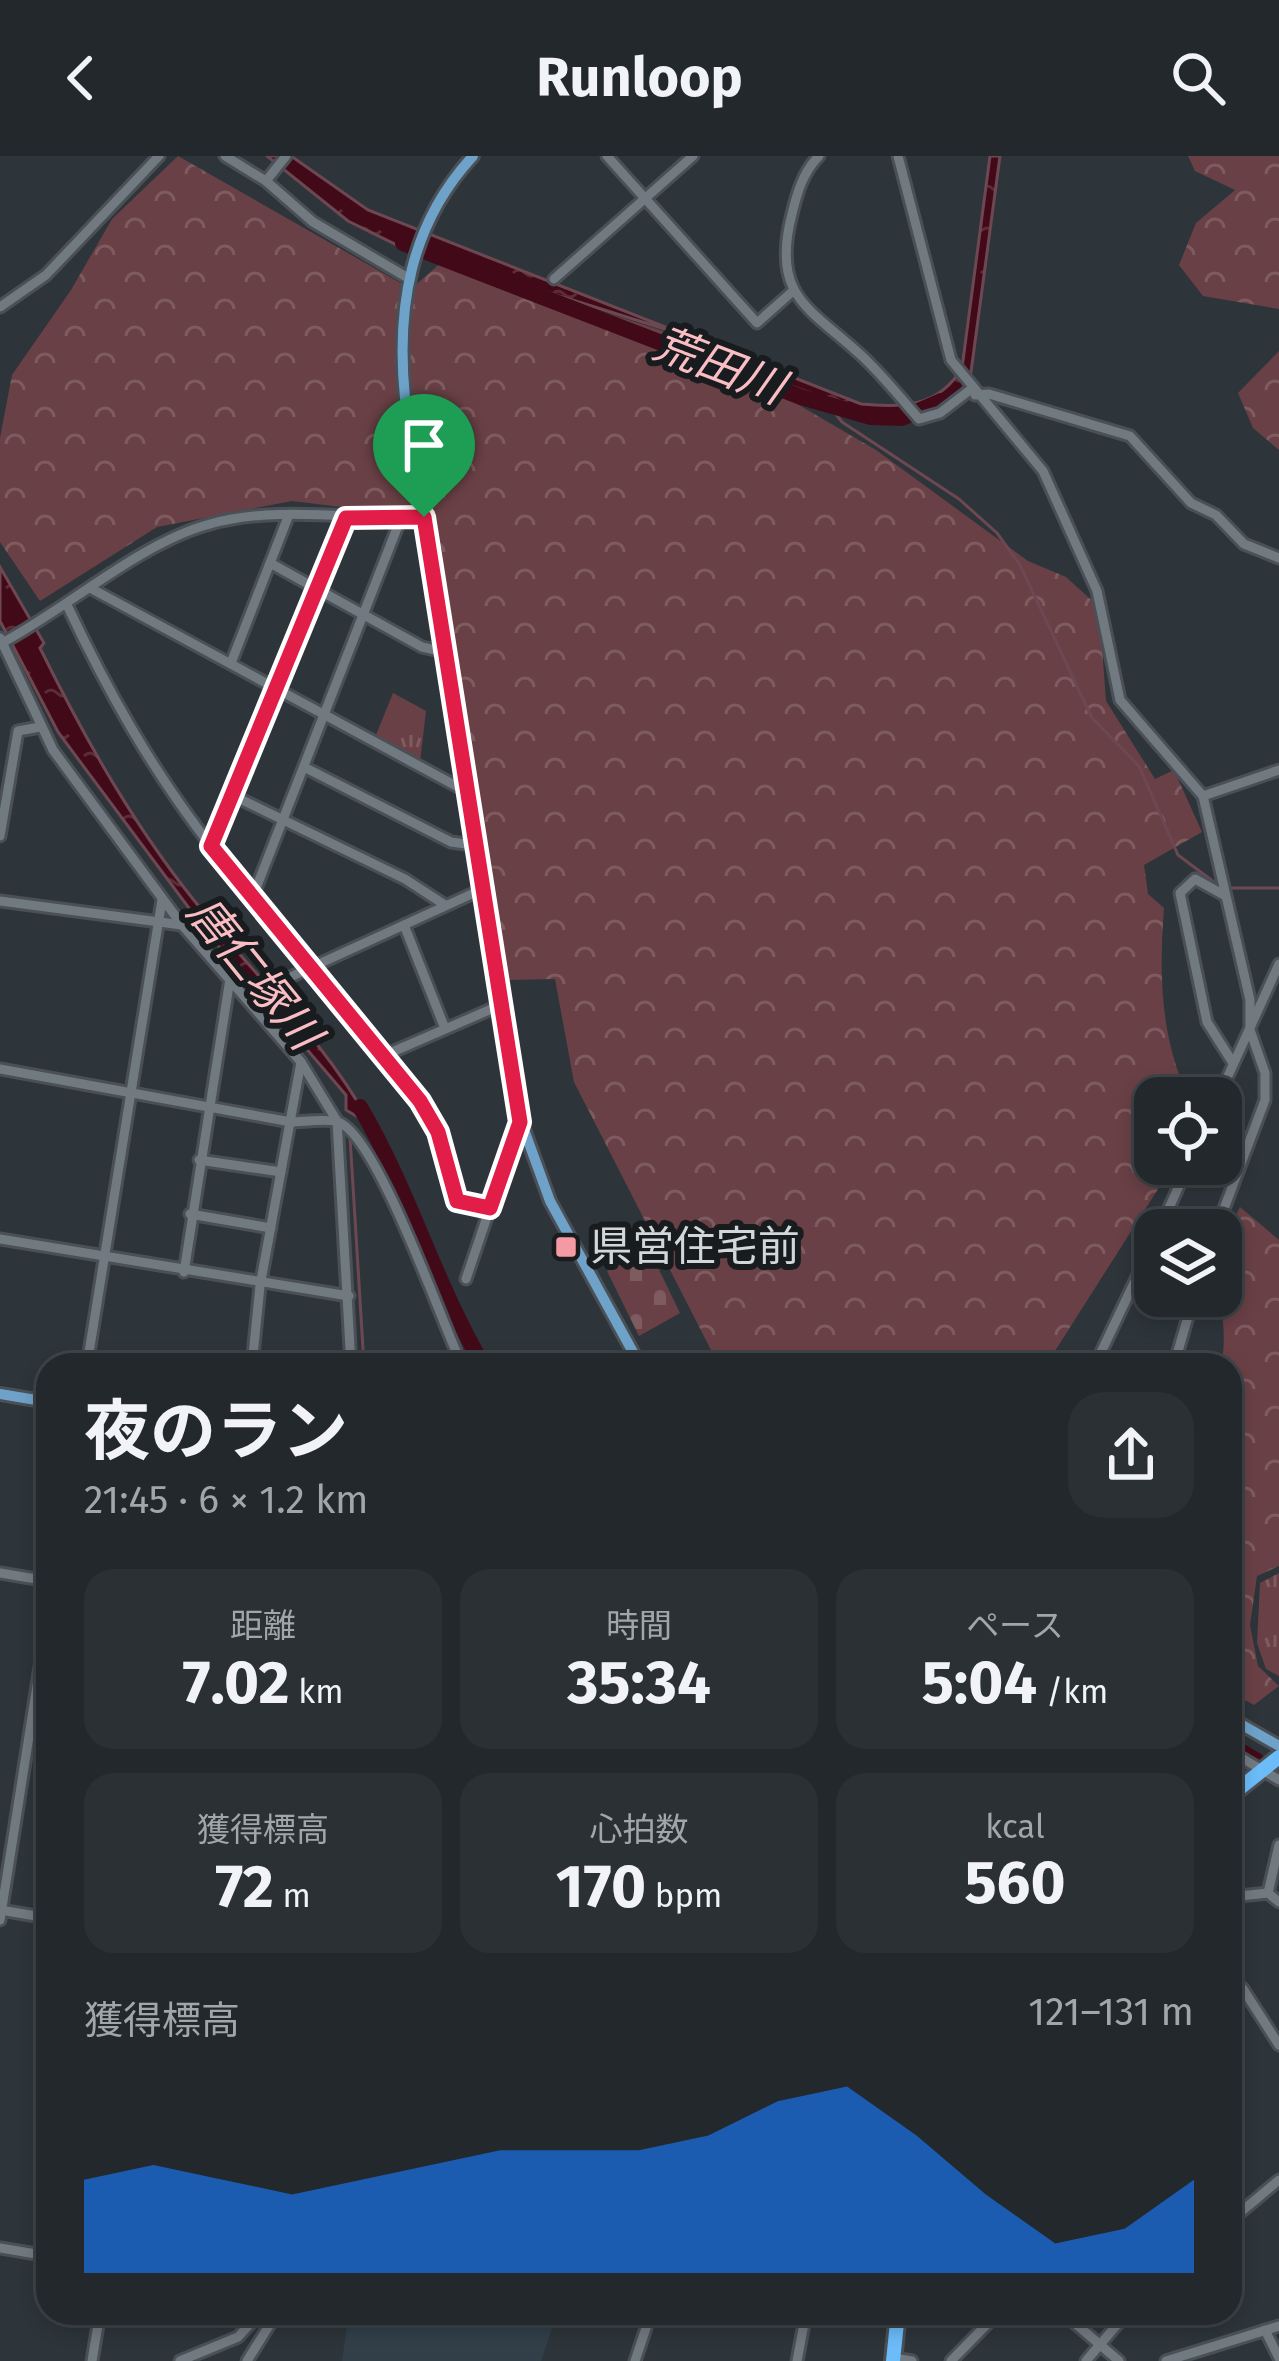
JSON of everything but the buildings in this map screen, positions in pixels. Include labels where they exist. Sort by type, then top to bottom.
[{"type":"highway","points":[[1242,1787],[1279,1757]]},
{"type":"highway","points":[[894,2360],[897,2325]]},
{"type":"main road","points":[[473,156],[427,224],[409,272],[401,357],[520,1122],[550,1201],[633,1353]]},
{"type":"main road","points":[[0,1394],[36,1400]]},
{"type":"main road","points":[[1242,1725],[1279,1747]]},
{"type":"street","points":[[0,307],[46,275],[160,156]]},
{"type":"street","points":[[225,156],[269,177],[313,222],[409,272]]},
{"type":"street","points":[[269,177],[286,156]]},
{"type":"street","points":[[607,156],[757,323],[793,291]]},
{"type":"street","points":[[554,279],[693,156]]},
{"type":"street","points":[[819,156],[804,176],[788,233],[793,291],[814,320],[866,359],[920,418],[940,413],[972,391],[1130,436],[1191,503],[1216,515],[1244,544],[1279,559]]},
{"type":"street","points":[[898,156],[955,369],[1043,472],[1097,591],[1120,700],[1203,796],[1250,1000],[1250,1030],[1265,1073],[1265,1100],[1224,1209]]},
{"type":"street","points":[[424,517],[288,517],[207,524],[1,642],[40,727],[162,900],[230,980],[256,1001],[338,1121],[357,1135],[457,1353]]},
{"type":"street","points":[[231,663],[288,517]]},
{"type":"street","points":[[211,846],[346,518]]},
{"type":"street","points":[[251,901],[367,615],[401,518]]},
{"type":"street","points":[[270,563],[422,647],[449,653]]},
{"type":"street","points":[[92,589],[471,794]]},
{"type":"street","points":[[67,605],[106,688],[149,762],[251,901],[313,967],[438,1132],[457,1201],[490,1208]]},
{"type":"street","points":[[0,836],[18,731],[40,727]]},
{"type":"street","points":[[304,767],[451,842],[480,846]]},
{"type":"street","points":[[1203,796],[1279,770]]},
{"type":"street","points":[[234,796],[445,904]]},
{"type":"street","points":[[1224,895],[1196,879],[1180,893],[1207,1022],[1233,1064]]},
{"type":"street","points":[[256,1001],[274,984],[487,887]]},
{"type":"street","points":[[89,1353],[154,926],[162,900]]},
{"type":"street","points":[[0,901],[154,926],[182,925]]},
{"type":"street","points":[[404,925],[444,1026]]},
{"type":"street","points":[[1227,1077],[1279,964]]},
{"type":"street","points":[[184,1272],[230,980]]},
{"type":"street","points":[[383,1056],[503,1004]]},
{"type":"street","points":[[253,1353],[260,1286],[301,1062]]},
{"type":"street","points":[[0,1069],[291,1122],[338,1121]]},
{"type":"street","points":[[1265,1100],[1279,1106]]},
{"type":"street","points":[[338,1121],[351,1353]]},
{"type":"street","points":[[466,1279],[520,1122]]},
{"type":"street","points":[[199,1160],[281,1172]]},
{"type":"street","points":[[190,1214],[271,1228]]},
{"type":"street","points":[[0,1239],[260,1286],[349,1296]]},
{"type":"street","points":[[1101,1353],[1134,1283]]},
{"type":"street","points":[[1177,1353],[1188,1317]]},
{"type":"street","points":[[0,1573],[36,1579]]},
{"type":"street","points":[[0,1920],[36,1691]]},
{"type":"street","points":[[1242,1757],[1279,1780]]},
{"type":"street","points":[[1268,1892],[1279,1845]]},
{"type":"street","points":[[1242,1895],[1268,1892],[1279,1902]]},
{"type":"street","points":[[1,1910],[36,1916]]},
{"type":"street","points":[[1243,1989],[1279,2045]]},
{"type":"street","points":[[1242,2212],[1279,2180]]},
{"type":"street","points":[[0,2248],[36,2253]]},
{"type":"street","points":[[92,2361],[98,2325]]},
{"type":"street","points":[[179,2361],[238,2337],[249,2325]]},
{"type":"street","points":[[247,2361],[270,2325]]},
{"type":"street","points":[[635,2361],[647,2325]]},
{"type":"street","points":[[797,2361],[804,2325]]},
{"type":"street","points":[[951,2361],[986,2325]]},
{"type":"street","points":[[1075,2325],[1119,2361]]},
{"type":"street","points":[[1086,2361],[1118,2325]]},
{"type":"street","points":[[1166,2361],[1279,2326]]},
{"type":"street","points":[[1265,2330],[1279,2358]]},
{"type":"street","points":[[894,2360],[912,2361]]},
{"type":"shaded area","points":[[347,2325],[553,2325],[541,2361],[342,2361]]},
{"type":"green space","points":[[178,156],[411,289],[443,261],[682,337],[876,450],[1028,561],[1066,577],[1099,607],[1106,701],[1155,779],[1174,770],[1202,832],[1144,865],[1148,894],[1164,908],[1164,1005],[1180,1077],[1134,1077],[1134,1185],[1161,1185],[1145,1209],[1134,1209],[1134,1227],[1054,1353],[711,1353],[574,1082],[555,979],[509,980],[424,517],[292,501],[157,527],[40,601],[0,542],[0,438],[12,375],[71,290],[112,219]]},
{"type":"green space","points":[[1188,156],[1279,156],[1279,309],[1203,296],[1179,265],[1196,223],[1235,190],[1195,171]]},
{"type":"green space","points":[[1279,351],[1279,450],[1253,428],[1238,393]]},
{"type":"green space","points":[[393,693],[426,711],[420,762],[376,735]]},
{"type":"green space","points":[[1240,1207],[1279,1240],[1279,1566],[1257,1576],[1250,1625],[1258,1666],[1279,1686],[1254,1705],[1242,1698],[1242,1353],[1222,1353],[1222,1317],[1242,1317]]},
{"type":"green space","points":[[649,1249],[680,1313],[639,1336],[607,1271]]},
{"type":"green space","points":[[1279,1573],[1279,1676],[1266,1669],[1257,1643],[1260,1583]]},
{"type":"water","points":[[267,156],[291,156],[368,210],[861,404],[891,406],[931,398],[962,368],[990,156],[1000,156],[971,372],[962,390],[932,410],[901,415],[856,409],[757,374],[684,335],[397,245],[348,221]]},
{"type":"water","points":[[0,567],[44,643],[40,648],[76,718],[136,820],[206,915],[315,1041],[371,1125],[346,1110],[346,1095],[209,935],[58,732],[0,621]]},
{"type":"waterway","name":"荒田川","points":[[403,243],[801,397],[871,417],[902,418],[941,401]]},
{"type":"waterway","points":[[828,404],[842,422],[959,499],[997,533],[1020,565],[1092,718],[1139,766],[1178,855],[1218,885]]},
{"type":"waterway","points":[[1227,888],[1279,888]]},
{"type":"waterway","name":"唐仁塚川","points":[[360,1107],[477,1353]]},
{"type":"waterway","points":[[350,1137],[363,1353]]},
{"type":"waterway","name":"唐仁塚川","points":[[1242,1752],[1257,1761]]},
{"type":"waterway","points":[[194,2361],[238,2343],[256,2325]]},
{"type":"place","name":"県営住宅前","points":[[566,1247]]},
{"type":"route","points":[[424,517],[487,887],[520,1122],[490,1208],[457,1201],[438,1132],[420,1101],[313,967],[251,901],[211,846],[346,518],[424,517]]}]
